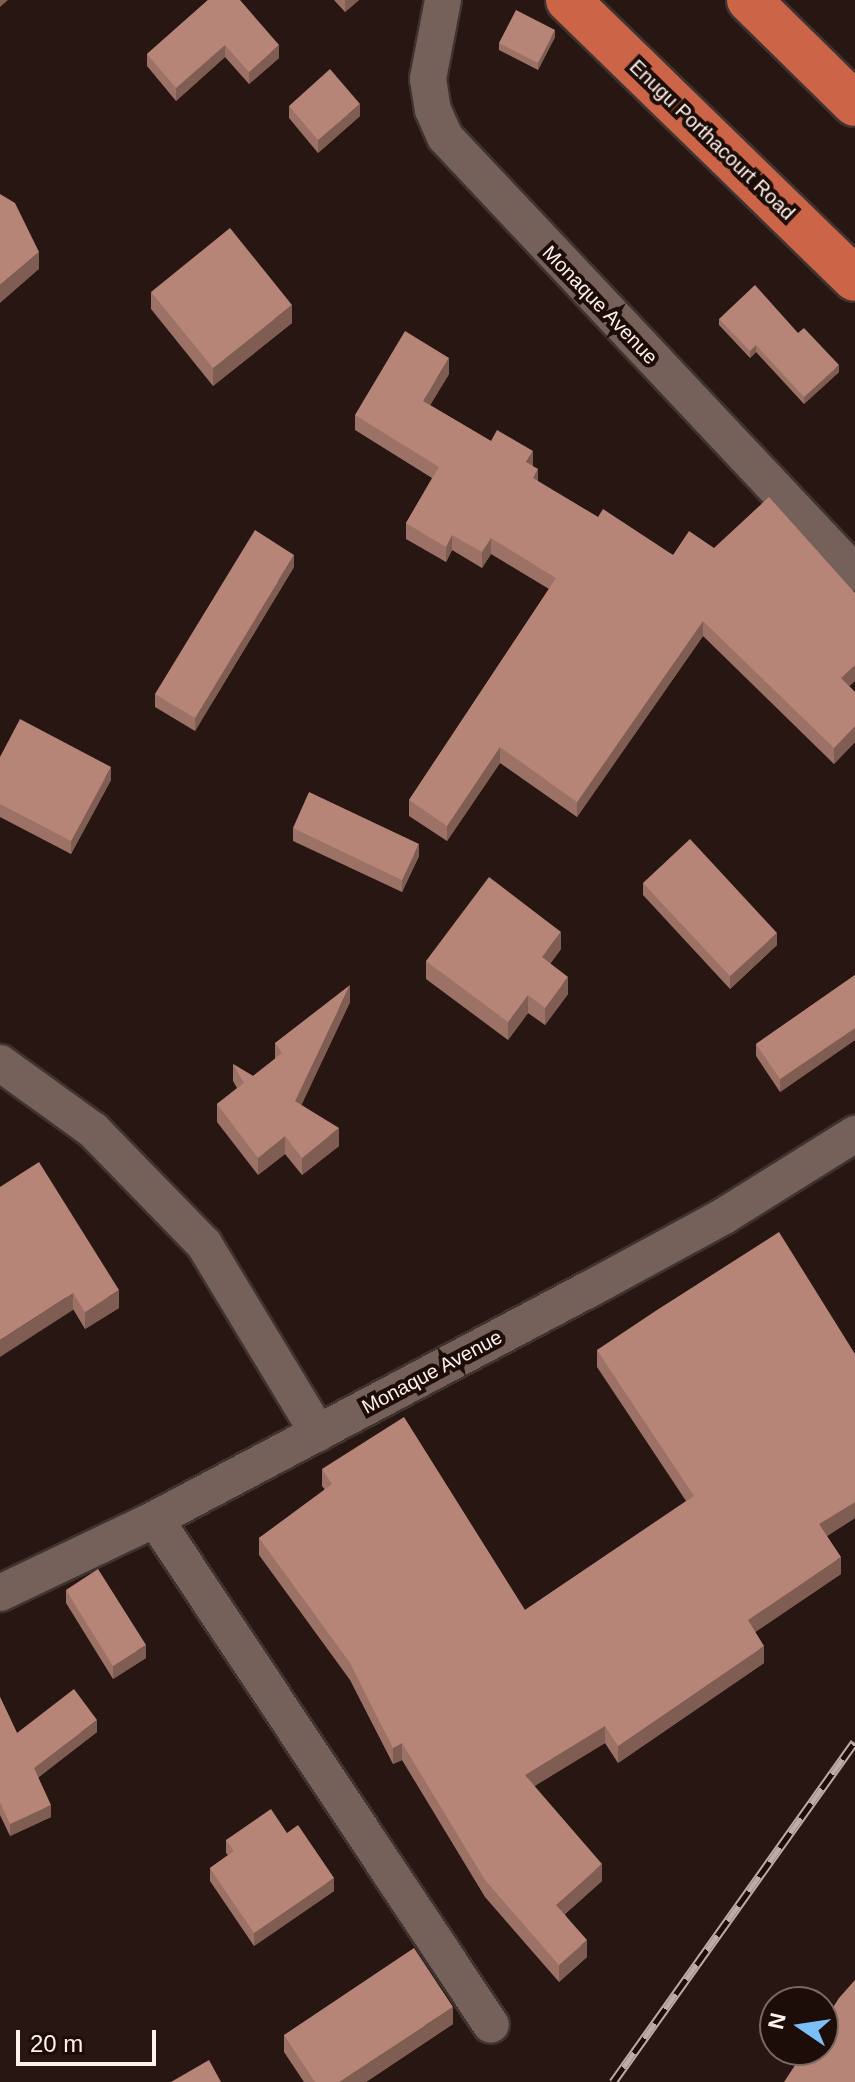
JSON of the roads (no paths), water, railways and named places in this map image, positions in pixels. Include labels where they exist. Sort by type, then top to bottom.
[{"type":"highway","name":"Enugu Porthacourt Road","points":[[568,0],[855,279]]},
{"type":"highway","points":[[749,0],[855,104]]},
{"type":"street","name":"Monaque Avenue","points":[[443,0],[428,79],[433,110],[445,137],[855,573]]},
{"type":"street","points":[[0,1063],[93,1130],[204,1244],[318,1433]]},
{"type":"street","name":"Monaque Avenue","points":[[0,1593],[155,1519],[724,1216],[855,1134]]},
{"type":"street","points":[[155,1519],[491,2025]]},
{"type":"railway","points":[[613,2082],[855,1742]]}]
